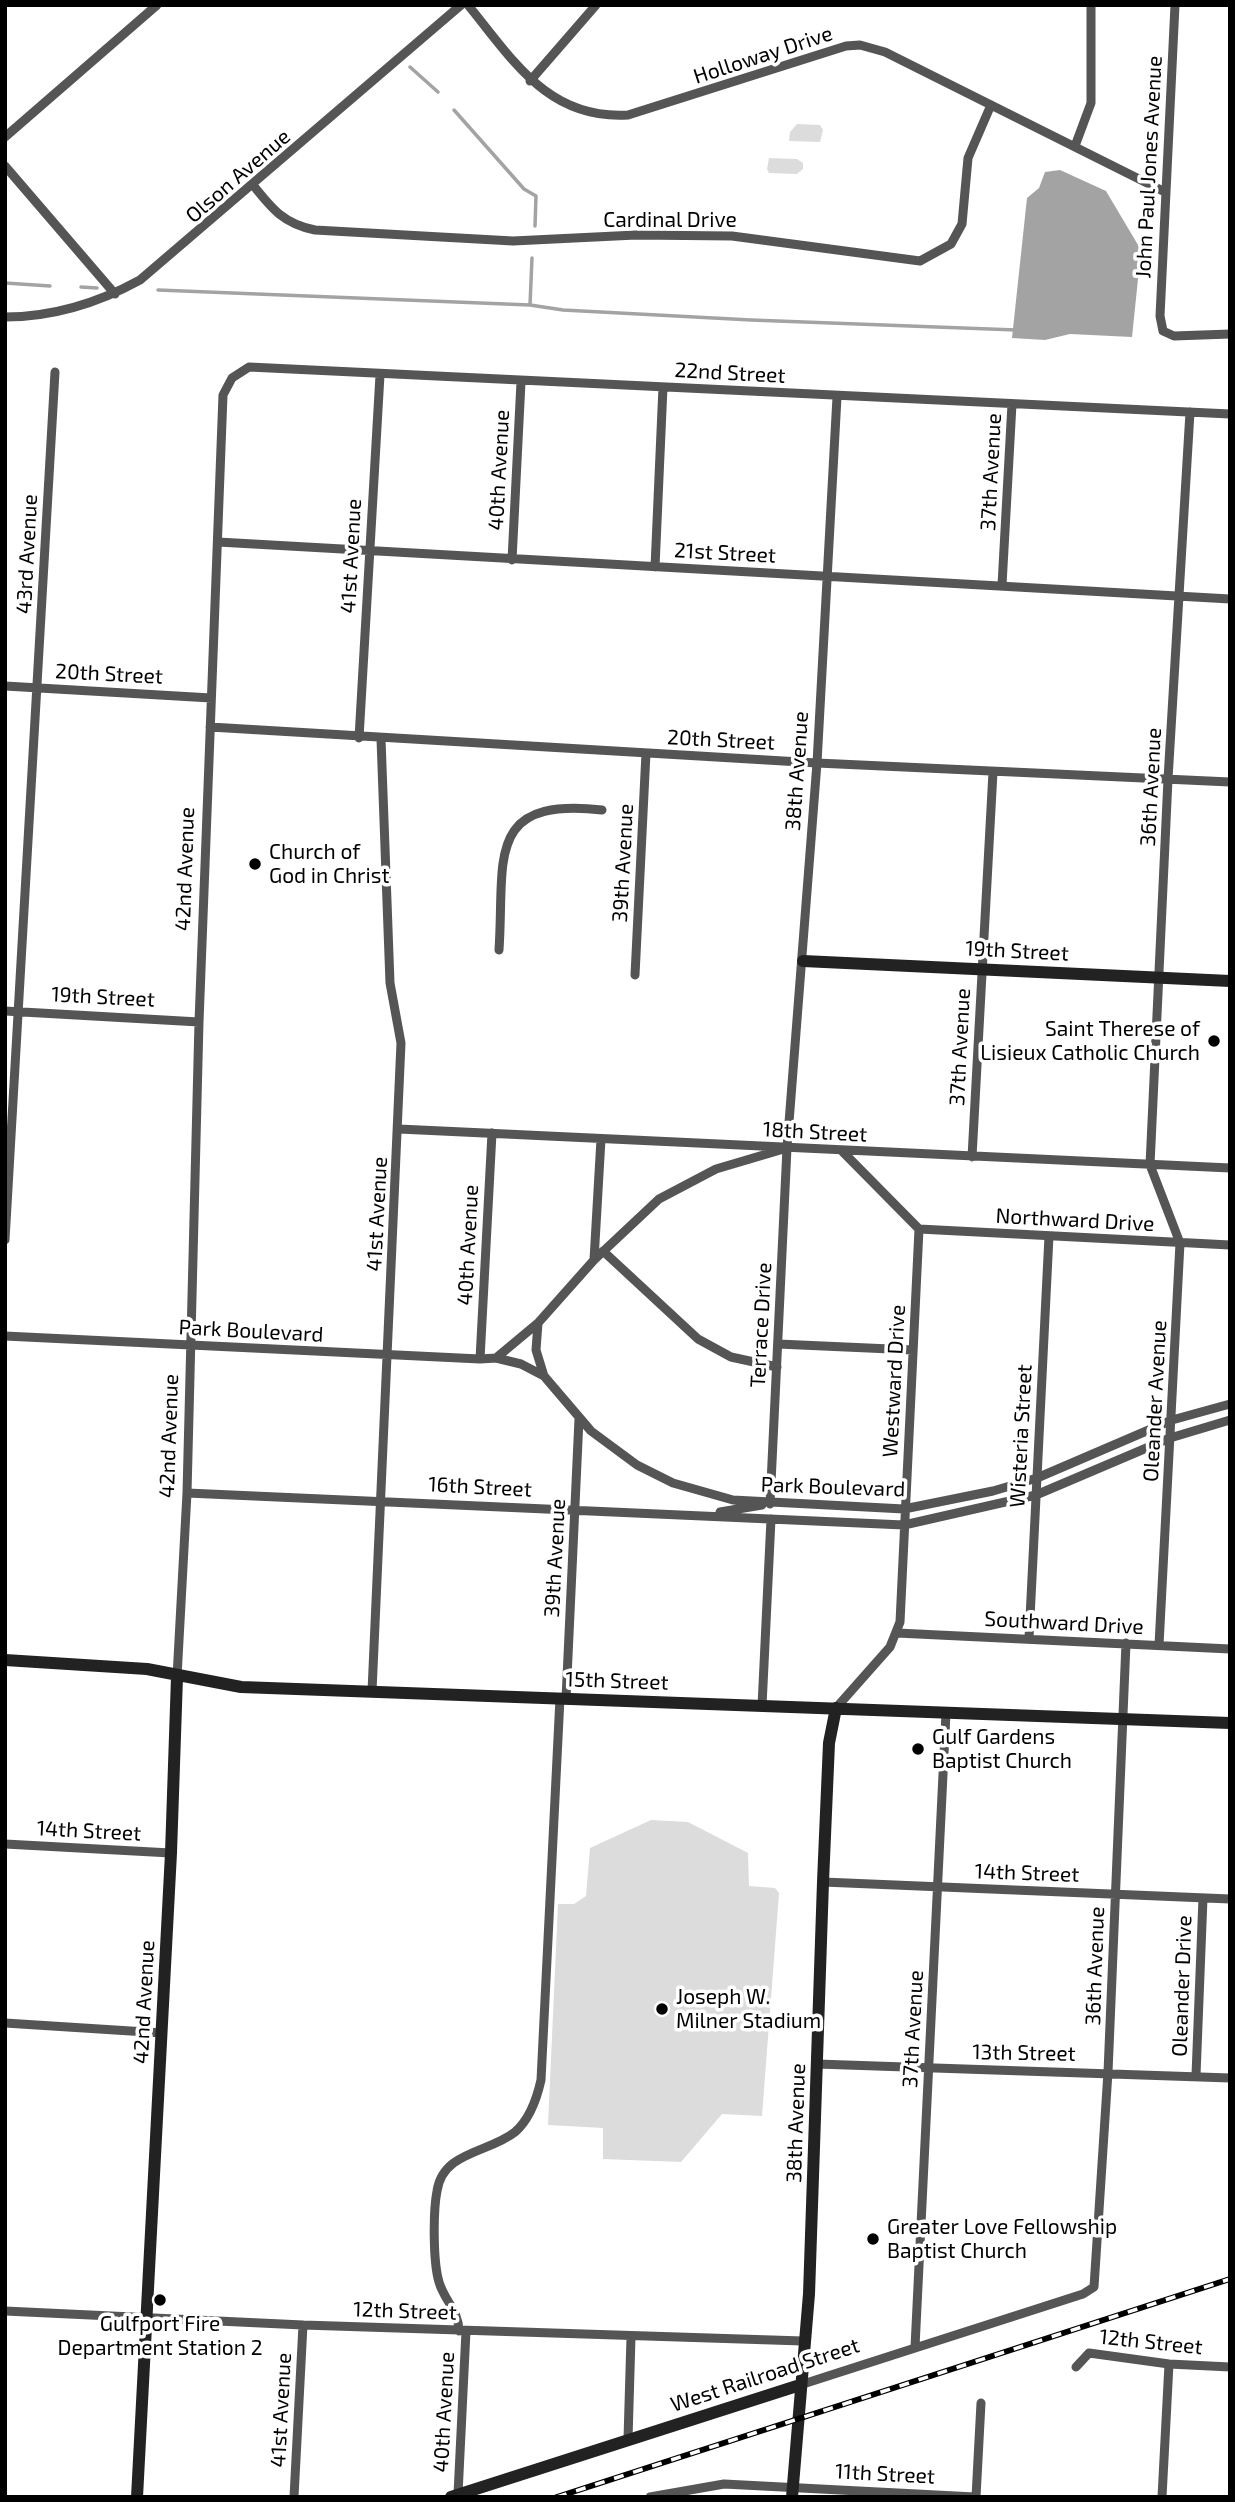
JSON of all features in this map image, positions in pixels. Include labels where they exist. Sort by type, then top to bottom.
[{"type":"street","points":[[5,137],[157,5]]},
{"type":"street","name":"Olson Avenue","points":[[7,318],[60,312],[115,294],[140,280],[172,256],[461,5]]},
{"type":"street","name":"Holloway Drive","points":[[468,5],[530,81],[544,93],[585,111],[607,117],[628,115],[860,45],[885,52],[1165,192]]},
{"type":"street","points":[[530,81],[596,5]]},
{"type":"street","points":[[1075,146],[1091,103],[1091,5]]},
{"type":"street","name":"John Paul Jones Avenue","points":[[1175,5],[1160,316],[1163,331],[1174,336],[1230,334]]},
{"type":"street","name":"Cardinal Drive","points":[[253,185],[287,222],[315,230],[523,242],[636,235],[732,236],[920,261],[951,244],[962,224],[968,158],[972,143],[991,104]]},
{"type":"street","points":[[5,166],[115,294]]},
{"type":"street","name":"22nd Street","points":[[232,378],[248,367],[1230,414]]},
{"type":"street","name":"43rd Avenue","points":[[5,1240],[55,372]]},
{"type":"street","name":"41st Avenue","points":[[359,738],[380,375]]},
{"type":"street","name":"42nd Avenue","points":[[137,2497],[187,1493],[199,1022],[223,395],[232,378]]},
{"type":"street","name":"40th Avenue","points":[[512,560],[521,382]]},
{"type":"street","points":[[655,567],[663,387]]},
{"type":"street","name":"38th Avenue","points":[[787,1148],[817,763],[837,397]]},
{"type":"street","name":"37th Avenue","points":[[1002,585],[1012,404]]},
{"type":"street","name":"36th Avenue","points":[[1150,1165],[1168,779],[1191,412]]},
{"type":"street","name":"21st Street","points":[[218,542],[368,553],[1230,599]]},
{"type":"street","name":"20th Street","points":[[5,686],[211,698]]},
{"type":"street","name":"20th Street","points":[[210,727],[359,738],[817,763],[1230,782]]},
{"type":"street","name":"41st Avenue","points":[[372,1691],[401,1043],[389,956],[381,739]]},
{"type":"street","name":"39th Avenue","points":[[635,975],[646,753]]},
{"type":"street","name":"37th Avenue","points":[[972,1157],[993,772]]},
{"type":"street","points":[[499,950],[506,843],[519,823],[527,816],[554,807],[602,810]]},
{"type":"street","name":"19th Street","points":[[803,961],[1230,981]]},
{"type":"street","name":"19th Street","points":[[5,1011],[199,1022]]},
{"type":"street","name":"18th Street","points":[[399,1129],[1230,1168]]},
{"type":"street","name":"40th Avenue","points":[[480,1359],[492,1133]]},
{"type":"street","points":[[594,1260],[601,1139]]},
{"type":"street","points":[[496,1358],[538,1322],[594,1260],[642,1214],[680,1185],[716,1169],[787,1148]]},
{"type":"street","name":"Terrace Drive","points":[[770,1504],[787,1148]]},
{"type":"street","points":[[841,1150],[919,1229]]},
{"type":"street","name":"Oleander Avenue","points":[[1150,1165],[1180,1243],[1159,1645]]},
{"type":"street","name":"Northward Drive","points":[[919,1229],[1230,1245]]},
{"type":"street","name":"Westward Drive","points":[[897,1633],[919,1229]]},
{"type":"street","name":"Wisteria Street","points":[[1029,1638],[1049,1236]]},
{"type":"street","points":[[603,1251],[698,1339],[731,1357],[777,1367]]},
{"type":"street","name":"Park Boulevard","points":[[538,1322],[536,1350],[544,1376],[579,1419],[612,1448],[653,1475],[733,1500],[904,1509],[1037,1478],[1171,1420],[1230,1404]]},
{"type":"street","name":"Park Boulevard","points":[[5,1336],[388,1357],[496,1358],[521,1364],[544,1376]]},
{"type":"street","points":[[778,1343],[913,1350]]},
{"type":"street","name":"39th Avenue","points":[[462,2331],[458,2315],[444,2295],[437,2274],[436,2192],[443,2175],[458,2159],[516,2131],[537,2095],[543,2064],[579,1419]]},
{"type":"street","name":"Park Boulevard","points":[[771,1519],[904,1525],[1036,1494],[1170,1438],[1230,1420]]},
{"type":"street","name":"16th Street","points":[[187,1493],[771,1519]]},
{"type":"street","points":[[696,1515],[770,1504]]},
{"type":"street","points":[[762,1706],[771,1519]]},
{"type":"street","points":[[836,1708],[890,1647],[897,1633]]},
{"type":"street","name":"Southward Drive","points":[[897,1633],[1230,1649]]},
{"type":"street","name":"36th Avenue","points":[[1091,2290],[1095,2281],[1108,2072],[1126,1643]]},
{"type":"street","name":"15th Street","points":[[5,1660],[147,1669],[177,1677],[241,1687],[1230,1723]]},
{"type":"street","name":"38th Avenue","points":[[792,2492],[808,2294],[829,1744],[836,1708]]},
{"type":"street","name":"37th Avenue","points":[[915,2347],[946,1713]]},
{"type":"street","name":"14th Street","points":[[5,1844],[171,1853]]},
{"type":"street","name":"14th Street","points":[[823,1882],[1230,1899]]},
{"type":"street","name":"Oleander Drive","points":[[1196,2075],[1203,1898]]},
{"type":"street","points":[[5,2023],[162,2033]]},
{"type":"street","name":"13th Street","points":[[817,2064],[1230,2078]]},
{"type":"street","name":"West Railroad Street","points":[[454,2496],[1091,2290]]},
{"type":"street","name":"12th Street","points":[[5,2311],[462,2331],[803,2341]]},
{"type":"street","name":"41st Avenue","points":[[294,2497],[303,2325]]},
{"type":"street","name":"40th Avenue","points":[[454,2496],[462,2331]]},
{"type":"street","points":[[628,2439],[631,2337]]},
{"type":"street","name":"12th Street","points":[[1076,2367],[1089,2353],[1169,2364],[1230,2367]]},
{"type":"street","points":[[1162,2497],[1169,2364]]},
{"type":"street","points":[[975,2497],[981,2403]]},
{"type":"street","points":[[650,2497],[724,2484],[792,2492]]},
{"type":"street","name":"11th Street","points":[[792,2492],[975,2497]]},
{"type":"shaded area","points":[[797,124],[820,125],[823,130],[820,142],[789,141],[790,132]]},
{"type":"shaded area","points":[[769,158],[797,159],[803,163],[803,169],[797,174],[769,173]]},
{"type":"shaded area","points":[[1060,170],[1106,191],[1141,250],[1132,337],[1070,334],[1045,340],[1012,338],[1027,198],[1039,188],[1045,172]]},
{"type":"shaded area","name":"Joseph W. Milner Stadium","points":[[651,1820],[688,1822],[748,1853],[749,1886],[775,1888],[779,1893],[762,2116],[722,2114],[681,2162],[603,2159],[603,2128],[548,2125],[558,1904],[574,1904],[586,1896],[590,1848]]},
{"type":"waterway","points":[[410,67],[438,92]]},
{"type":"waterway","points":[[454,110],[524,189],[536,196],[535,226]]},
{"type":"waterway","points":[[530,305],[532,258]]},
{"type":"waterway","points":[[5,283],[50,286]]},
{"type":"waterway","points":[[81,287],[97,288]]},
{"type":"waterway","points":[[158,290],[530,305],[563,310],[751,320],[1016,330]]},
{"type":"railway","points":[[557,2497],[1230,2279]]},
{"type":"place","name":"Church of God in Christ","points":[[255,864]]},
{"type":"place","name":"Saint Therese of Lisieux Catholic Church","points":[[1214,1041]]},
{"type":"place","name":"Gulf Gardens Baptist Church","points":[[918,1749]]},
{"type":"place","name":"Joseph W. Milner Stadium","points":[[662,2009]]},
{"type":"place","name":"Greater Love Fellowship Baptist Church","points":[[873,2239]]},
{"type":"place","name":"Gulfport Fire Department Station 2","points":[[160,2300]]}]
